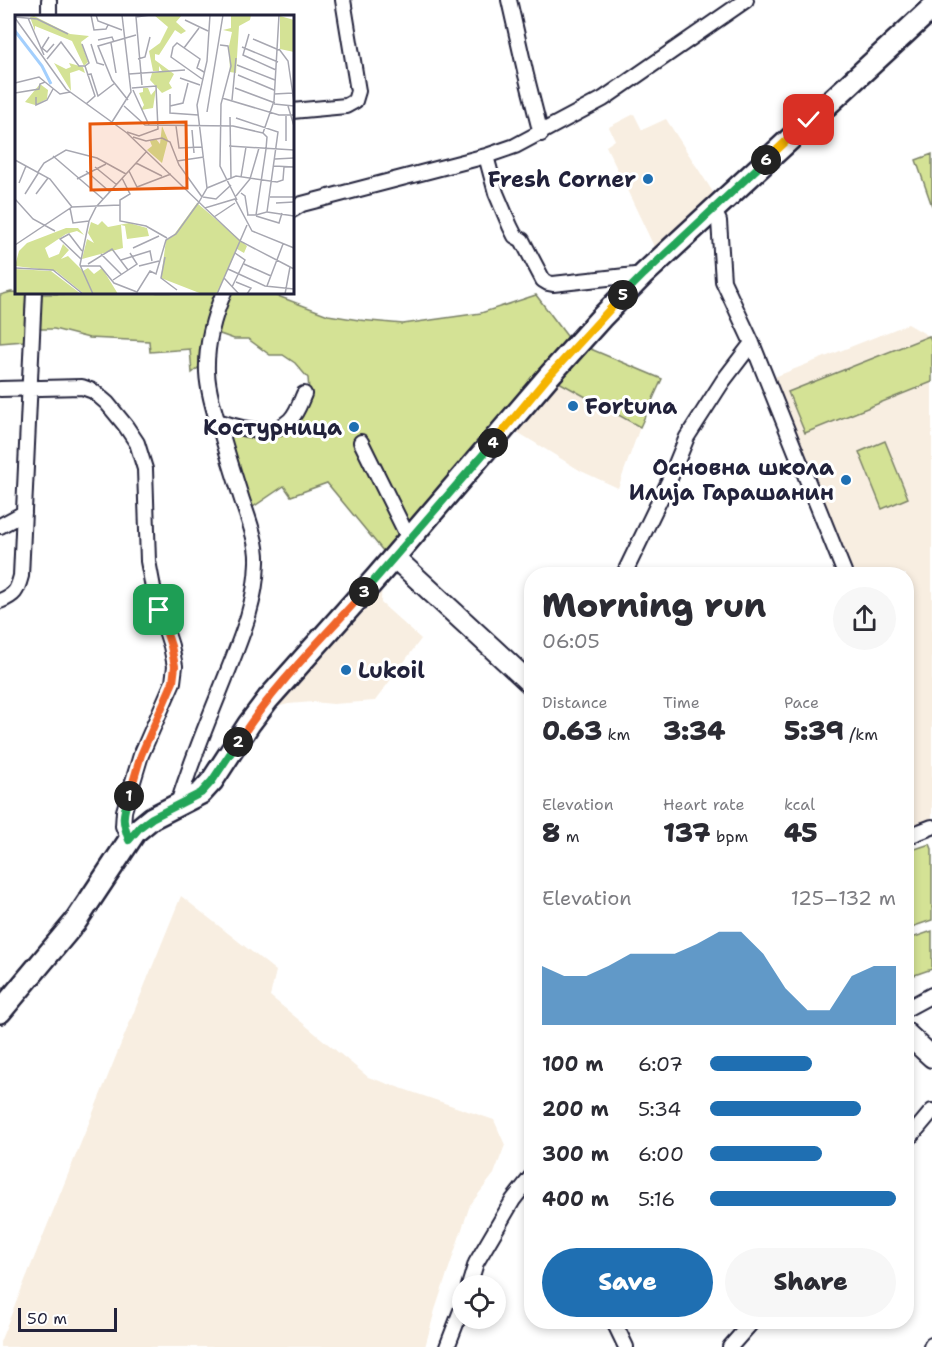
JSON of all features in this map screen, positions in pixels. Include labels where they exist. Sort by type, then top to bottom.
[{"type":"main road","points":[[0,1012],[76,921],[129,840],[146,822],[201,793],[212,781],[268,699],[601,318],[713,209],[932,8]]},
{"type":"main road","points":[[394,557],[524,678]]},
{"type":"main road","points":[[914,1040],[932,1057]]},
{"type":"street","points":[[294,111],[346,105],[355,101],[358,91],[343,0]]},
{"type":"street","points":[[509,0],[541,134]]},
{"type":"street","points":[[294,209],[302,204],[515,147],[603,99],[746,0]]},
{"type":"street","points":[[486,156],[496,193],[510,226],[515,236],[522,240],[543,280],[553,284],[644,274]]},
{"type":"street","points":[[713,209],[719,221],[723,281],[752,343],[842,567]]},
{"type":"street","points":[[0,601],[11,597],[18,590],[21,576],[34,294]]},
{"type":"street","points":[[178,804],[189,768],[242,636],[255,585],[257,559],[251,529],[217,421],[207,373],[209,339],[223,294]]},
{"type":"street","points":[[627,567],[669,481],[687,436],[723,381],[752,343]]},
{"type":"street","points":[[0,389],[82,387],[93,391],[125,424],[137,443],[145,469],[148,561],[154,593],[175,666],[173,682],[141,755],[124,811],[123,826],[129,840]]},
{"type":"street","points":[[217,421],[251,430],[279,428],[296,413],[304,394]]},
{"type":"street","points":[[361,442],[410,539]]},
{"type":"street","points":[[0,526],[24,513]]},
{"type":"street","points":[[914,834],[932,827]]},
{"type":"street","points":[[914,1005],[932,995]]},
{"type":"street","points":[[914,1133],[932,1112]]},
{"type":"street","points":[[472,1275],[476,1263],[513,1200],[524,1186]]},
{"type":"street","points":[[447,1347],[454,1329]]},
{"type":"street","points":[[617,1329],[626,1347]]},
{"type":"street","points":[[730,1347],[746,1329]]},
{"type":"shaded area","points":[[634,114],[642,130],[666,119],[720,203],[660,259],[606,146],[615,140],[609,127]]},
{"type":"shaded area","points":[[908,324],[929,336],[932,344],[932,827],[914,834],[914,567],[842,567],[767,380]]},
{"type":"shaded area","points":[[557,381],[640,427],[618,488],[581,471],[514,430]]},
{"type":"shaded area","name":"Lukoil","points":[[382,572],[381,603],[421,639],[375,701],[288,704],[257,713]]},
{"type":"shaded area","points":[[181,896],[276,971],[270,996],[368,1077],[494,1120],[505,1145],[494,1174],[470,1205],[425,1347],[0,1347],[0,1342]]},
{"type":"green space","points":[[932,154],[932,206],[916,160]]},
{"type":"green space","points":[[11,292],[26,294],[24,341],[0,343],[0,295]]},
{"type":"green space","points":[[41,294],[273,294],[328,315],[403,324],[481,313],[536,295],[570,340],[384,552],[327,483],[291,496],[284,486],[250,509],[225,428],[270,433],[309,390],[308,378],[295,363],[283,355],[270,355],[248,339],[234,339],[220,334],[210,322],[203,361],[192,373],[190,349],[150,352],[149,341],[89,338],[54,329],[39,329],[38,308]]},
{"type":"green space","points":[[929,336],[932,344],[932,382],[805,433],[788,392]]},
{"type":"green space","points":[[586,347],[662,379],[640,427],[557,381]]},
{"type":"green space","points":[[885,441],[908,498],[882,509],[859,452]]},
{"type":"green space","points":[[930,844],[932,849],[932,920],[914,926],[914,849]]},
{"type":"green space","points":[[932,931],[932,969],[914,975],[914,937]]},
{"type":"place","name":"Fresh Corner","points":[[648,179]]},
{"type":"place","name":"Fortuna","points":[[573,406]]},
{"type":"place","name":"Костурница","points":[[354,427]]},
{"type":"place","name":"Основна школа Илија Гарашанин","points":[[846,480]]},
{"type":"place","name":"Lukoil","points":[[346,670]]},
{"type":"route","points":[[159,610],[175,666],[173,682],[141,755],[124,811],[123,826],[129,840],[146,822],[170,807],[195,797],[206,788],[268,699],[601,318],[644,274],[809,120]]}]
